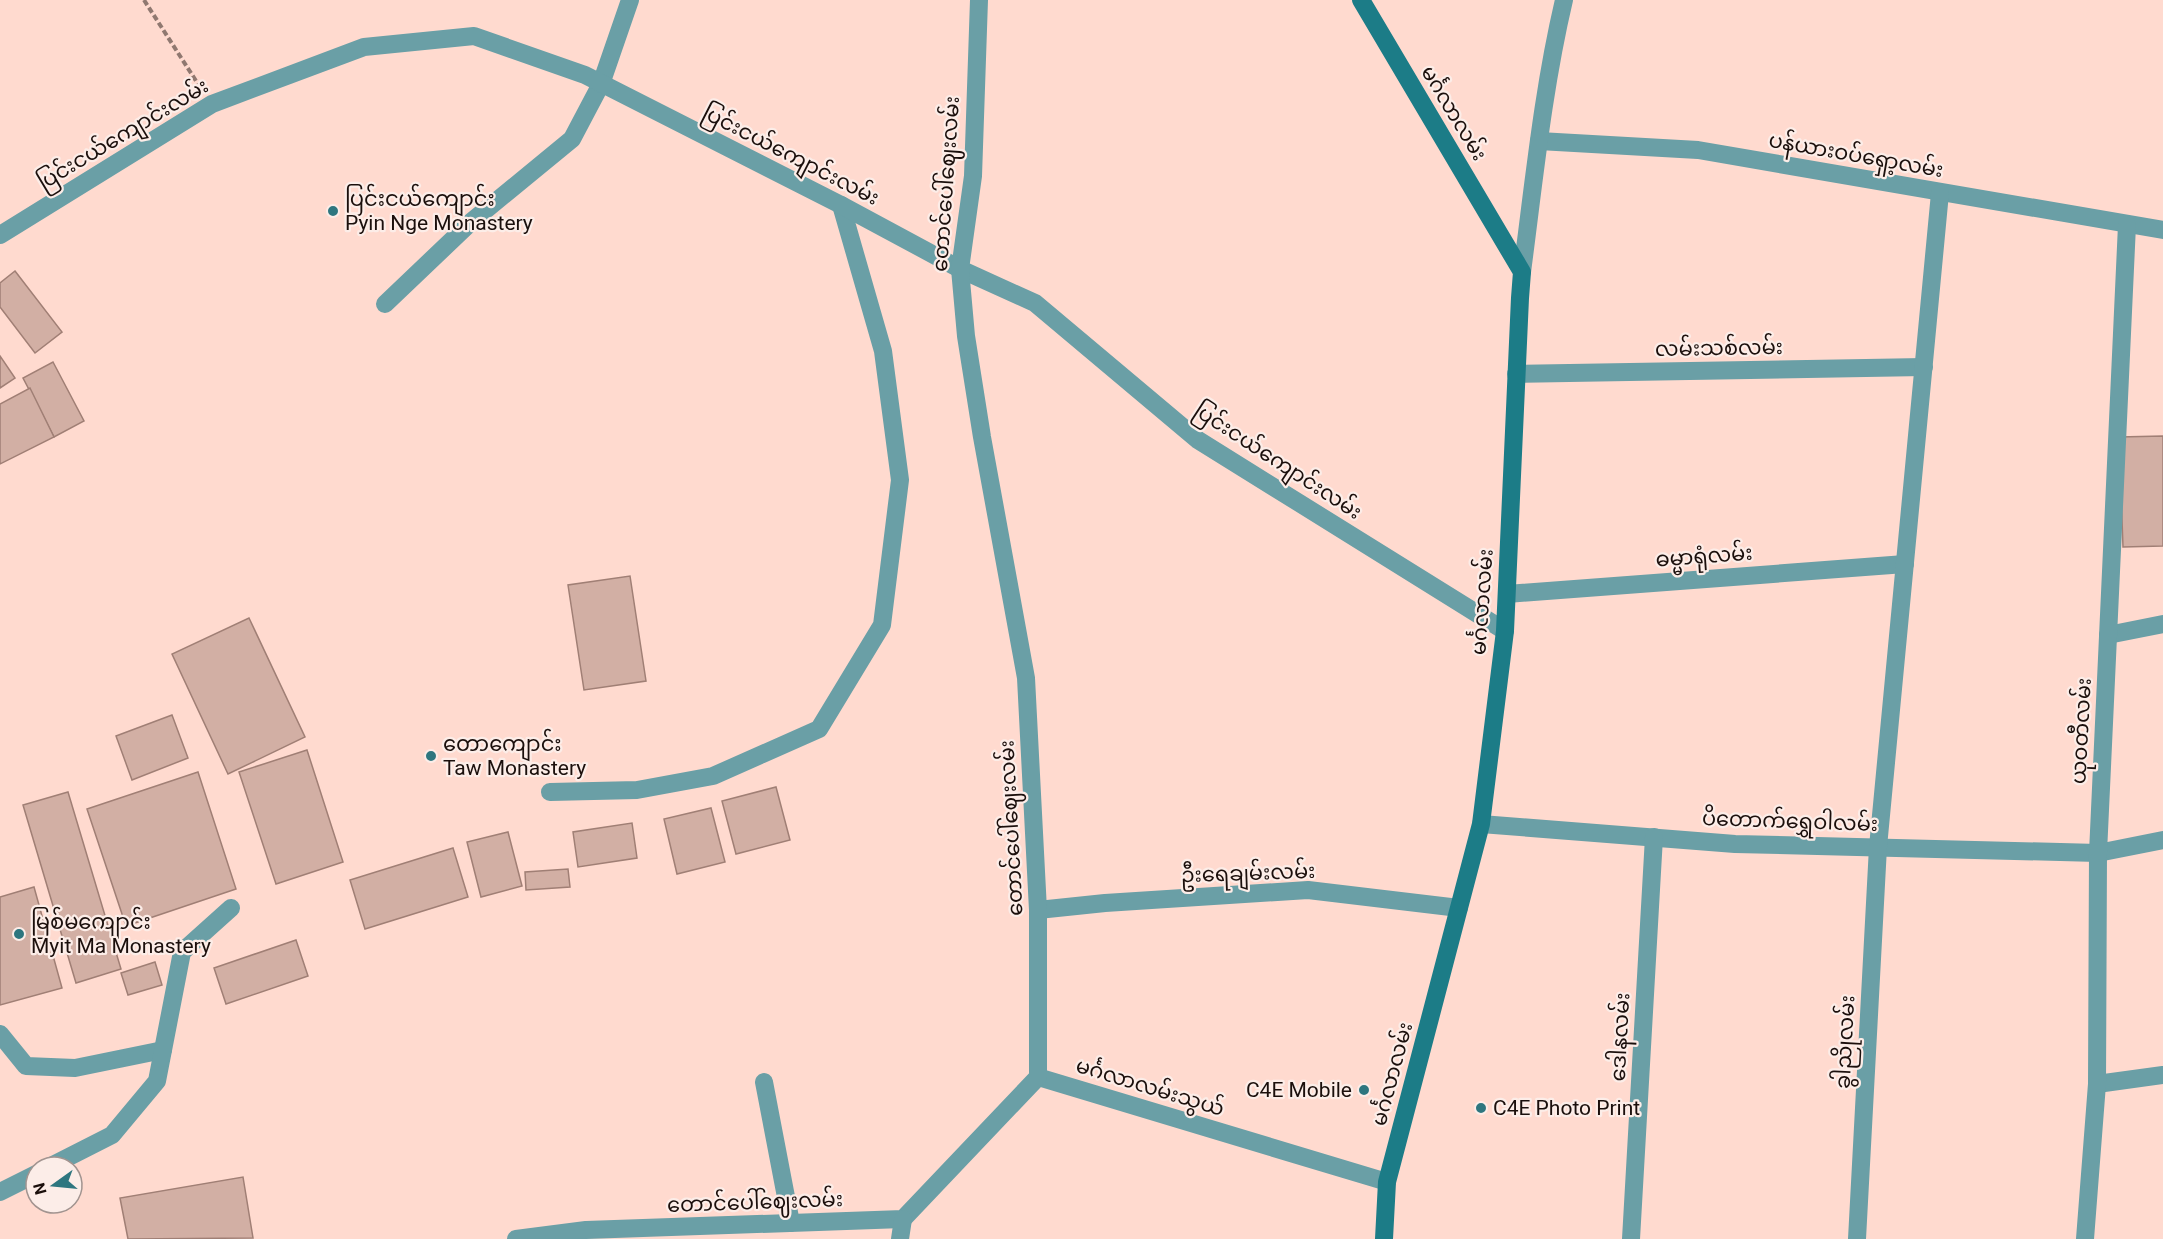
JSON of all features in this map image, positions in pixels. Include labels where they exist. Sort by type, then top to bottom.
[{"type":"street","points":[[386,304],[471,222],[572,139],[601,84],[630,0]]},
{"type":"street","name":"တောင်ပေါ်ဈေးလမ်း","points":[[979,0],[973,176],[960,269],[966,336],[982,437],[1026,678],[1038,910],[1038,1077]]},
{"type":"street","name":"မင်္ဂလာလမ်း","points":[[1361,0],[1522,272],[1505,631],[1481,824],[1387,1182],[1384,1239]]},
{"type":"street","points":[[1522,272],[1539,141],[1556,34],[1564,0]]},
{"type":"street","name":"ပြင်းငယ်ကျောင်းလမ်း","points":[[0,235],[212,104],[364,47],[474,36],[585,75],[842,205],[960,269],[1035,303],[1198,440],[1505,631]]},
{"type":"street","name":"ပန်ယားဝပ်ရှော့လမ်း","points":[[1539,141],[1698,150],[2163,230]]},
{"type":"street","points":[[1878,847],[1940,193]]},
{"type":"street","points":[[550,792],[638,790],[713,776],[819,729],[882,625],[900,480],[883,351],[842,205]]},
{"type":"street","name":"ယုဝတီလမ်း","points":[[2085,1239],[2097,1084],[2098,853],[2127,225]]},
{"type":"street","name":"လမ်းသစ်လမ်း","points":[[1516,374],[1924,367]]},
{"type":"street","name":"ဓမ္မာရုံလမ်း","points":[[1507,594],[1905,564]]},
{"type":"street","points":[[2108,635],[2163,624]]},
{"type":"street","name":"ပိတောက်ရွှေဝါလမ်း","points":[[1481,824],[1736,844],[2098,853],[2163,840]]},
{"type":"street","name":"ဒေါနလမ်း","points":[[1631,1239],[1654,837]]},
{"type":"street","name":"ခွါညိုလမ်း","points":[[1857,1239],[1878,847]]},
{"type":"street","name":"ဦးရေချမ်းလမ်း","points":[[1038,910],[1105,903],[1308,891],[1459,908]]},
{"type":"street","points":[[73,1155],[112,1135],[157,1081],[182,952],[231,908]]},
{"type":"street","points":[[0,1034],[26,1066],[75,1068],[163,1050]]},
{"type":"street","points":[[2097,1084],[2163,1075]]},
{"type":"street","points":[[900,1239],[903,1219],[1038,1077]]},
{"type":"street","name":"မင်္ဂလာလမ်းသွယ်","points":[[1038,1077],[1387,1182]]},
{"type":"street","points":[[764,1082],[791,1223]]},
{"type":"street","points":[[0,1192],[24,1180]]},
{"type":"street","name":"တောင်ပေါ်ဈေးလမ်း","points":[[516,1239],[586,1230],[903,1219]]},
{"type":"path","points":[[144,0],[212,104]]},
{"type":"building","points":[[15,271],[62,332],[35,353],[0,307],[0,283]]},
{"type":"building","points":[[0,356],[15,378],[0,388]]},
{"type":"building","points":[[53,362],[84,421],[54,437],[23,378]]},
{"type":"building","points":[[30,388],[54,437],[0,464],[0,404]]},
{"type":"building","points":[[2163,436],[2163,546],[2123,547],[2119,437]]},
{"type":"building","points":[[630,576],[646,681],[584,690],[568,585]]},
{"type":"building","points":[[249,618],[305,737],[228,774],[172,654]]},
{"type":"building","points":[[172,715],[188,758],[132,780],[116,736]]},
{"type":"building","points":[[307,750],[343,862],[276,884],[239,772]]},
{"type":"building","points":[[198,772],[236,889],[126,926],[87,809]]},
{"type":"building","points":[[776,787],[790,840],[736,854],[722,801]]},
{"type":"building","points":[[68,792],[121,969],[76,983],[23,805]]},
{"type":"building","points":[[711,808],[725,862],[677,874],[664,819]]},
{"type":"building","points":[[632,823],[637,858],[578,867],[573,832]]},
{"type":"building","points":[[508,832],[522,886],[481,897],[467,842]]},
{"type":"building","points":[[453,848],[468,897],[365,929],[350,880]]},
{"type":"building","points":[[568,869],[570,887],[526,890],[525,872]]},
{"type":"building","points":[[34,887],[62,988],[0,1005],[0,897]]},
{"type":"building","points":[[296,940],[308,976],[226,1004],[214,968]]},
{"type":"building","points":[[155,962],[162,985],[128,995],[121,973]]},
{"type":"building","points":[[243,1177],[253,1238],[128,1239],[120,1198]]},
{"type":"place","name":"ပြင်းငယ်ကျောင်း Pyin Nge Monastery","points":[[333,211]]},
{"type":"place","name":"တောကျောင်း Taw Monastery","points":[[431,756]]},
{"type":"place","name":"မြစ်မကျောင်း Myit Ma Monastery","points":[[19,934]]},
{"type":"place","name":"C4E Mobile","points":[[1364,1090]]},
{"type":"place","name":"C4E Photo Print","points":[[1481,1108]]}]
